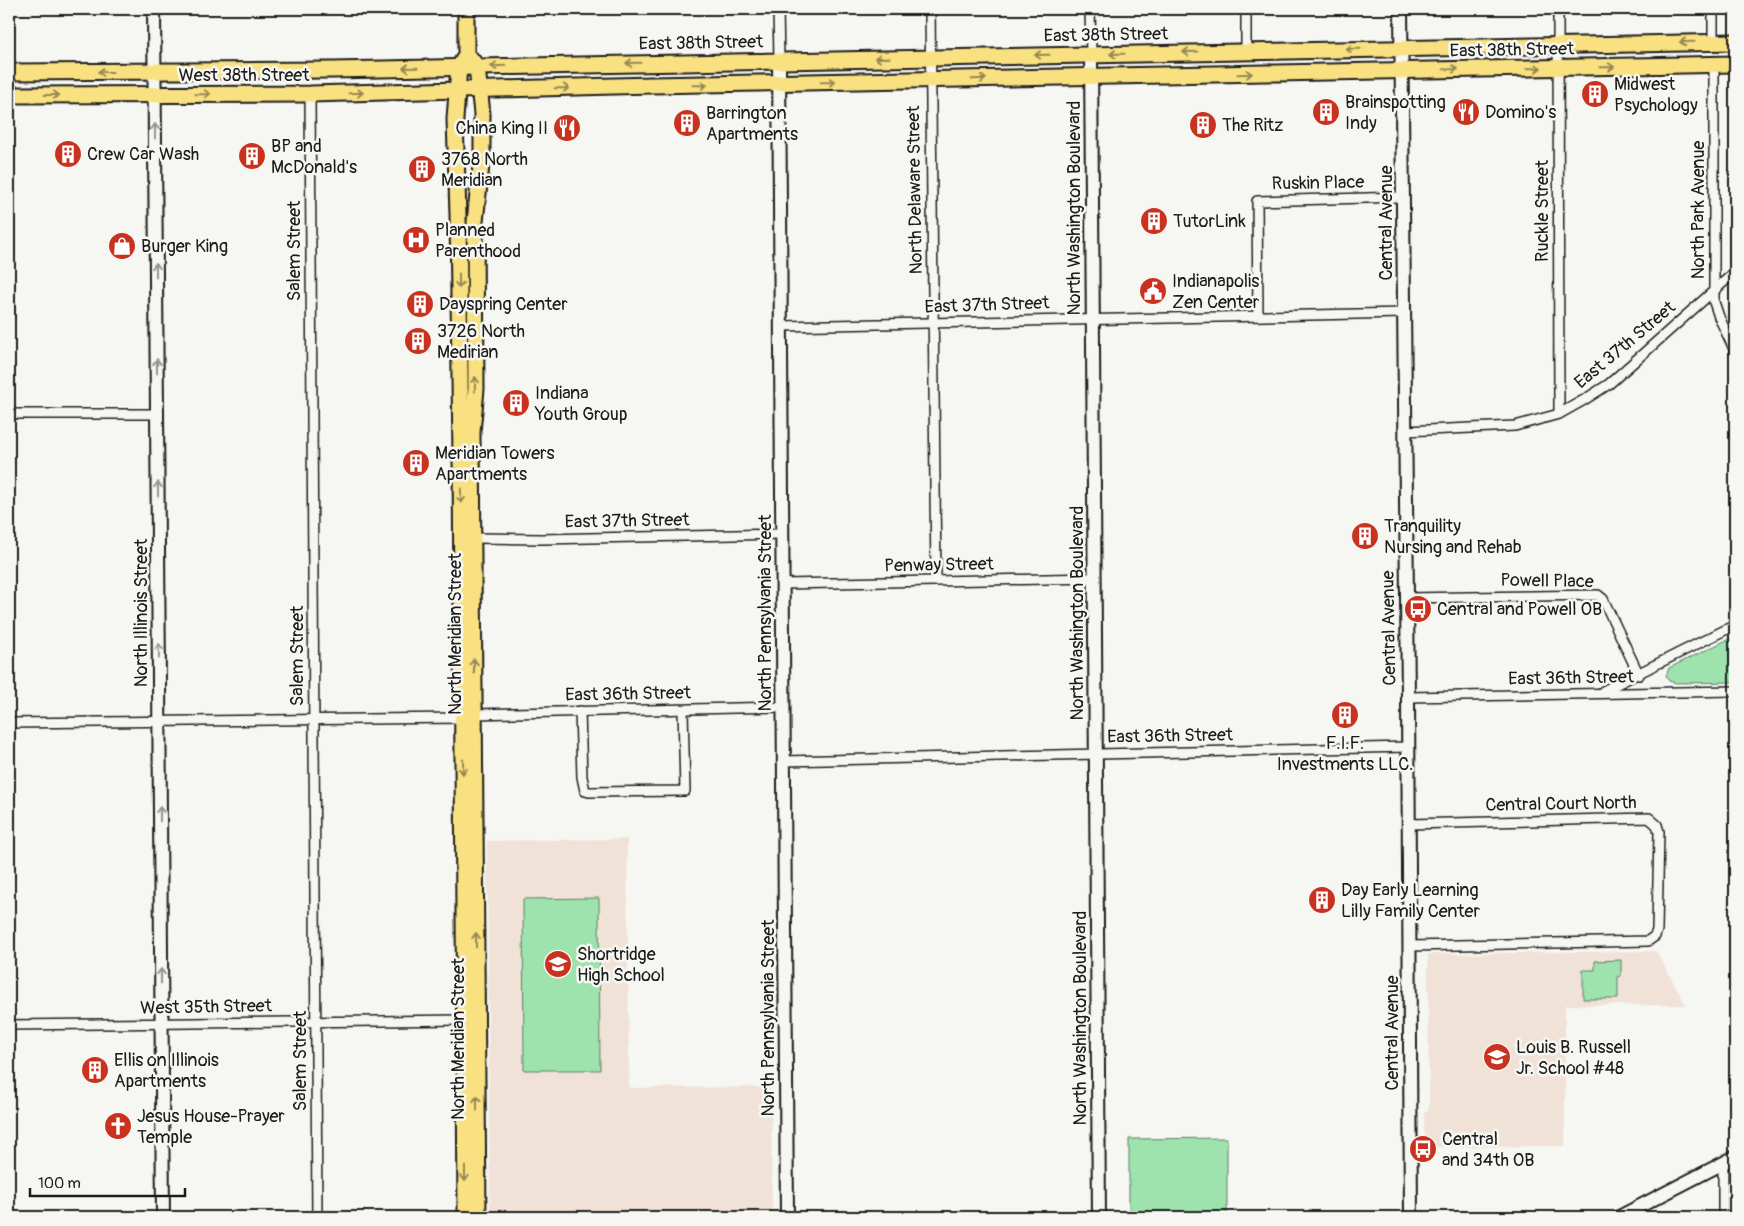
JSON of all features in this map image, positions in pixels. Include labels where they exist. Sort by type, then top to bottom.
[{"type":"main road","name":"North Meridian Street","points":[[466,9],[463,61],[457,90],[455,119],[478,1217]]},
{"type":"main road","name":"East 38th Street","points":[[477,67],[1735,42]]},
{"type":"main road","name":"West 38th Street","points":[[9,72],[333,70],[463,61],[477,67]]},
{"type":"main road","name":"East 38th Street","points":[[479,90],[1735,64]]},
{"type":"main road","name":"North Meridian Street","points":[[466,1217],[464,1020],[468,716],[473,538],[472,432],[476,390],[475,228],[482,156],[482,114],[477,67]]},
{"type":"main road","name":"West 38th Street","points":[[9,95],[310,94],[479,90]]},
{"type":"street","name":"North Illinois Street","points":[[154,9],[163,1217]]},
{"type":"street","name":"North Pennsylvania Street","points":[[778,9],[787,1217]]},
{"type":"street","name":"North Delaware Street","points":[[930,9],[936,581]]},
{"type":"street","name":"North Washington Boulevard","points":[[1090,9],[1099,1217]]},
{"type":"street","points":[[1246,9],[1246,51]]},
{"type":"street","name":"Central Avenue","points":[[1401,9],[1411,1217]]},
{"type":"street","name":"Ruckle Street","points":[[1558,9],[1559,414]]},
{"type":"street","points":[[1713,9],[1713,42]]},
{"type":"street","name":"North Park Avenue","points":[[1714,65],[1714,291],[1716,310],[1735,351]]},
{"type":"street","name":"Salem Street","points":[[310,94],[317,1217]]},
{"type":"street","name":"Ruskin Place","points":[[1258,315],[1257,201],[1404,198]]},
{"type":"street","name":"East 37th Street","points":[[1405,431],[1515,426],[1559,414],[1608,384],[1735,272]]},
{"type":"street","name":"East 37th Street","points":[[781,326],[1092,318],[1404,313]]},
{"type":"street","points":[[9,414],[157,414]]},
{"type":"street","name":"East 37th Street","points":[[473,538],[542,539],[782,534]]},
{"type":"street","name":"Penway Street","points":[[782,584],[1095,578]]},
{"type":"street","name":"Powell Place","points":[[1406,598],[1598,595],[1603,600],[1639,675]]},
{"type":"street","points":[[1599,694],[1735,625]]},
{"type":"street","name":"East 36th Street","points":[[1408,697],[1735,691]]},
{"type":"street","name":"East 36th Street","points":[[9,723],[314,720],[580,711],[783,708]]},
{"type":"street","points":[[580,711],[582,777],[586,791],[632,792],[685,791],[683,710]]},
{"type":"street","name":"East 36th Street","points":[[783,761],[1408,747]]},
{"type":"street","name":"Central Court North","points":[[1409,824],[1649,818],[1658,828],[1657,930],[1655,936],[1646,942],[1410,946]]},
{"type":"street","name":"West 35th Street","points":[[9,1024],[464,1020]]},
{"type":"street","points":[[1619,1217],[1735,1157]]},
{"type":"street","points":[[1723,1164],[1723,1217]]},
{"type":"shaded area","name":"Shortridge High School","points":[[627,839],[629,1088],[771,1087],[772,1217],[490,1217],[487,841]]},
{"type":"shaded area","name":"Louis B. Russell Jr. School #48","points":[[1656,951],[1686,1005],[1565,1005],[1565,1146],[1425,1147],[1424,1114],[1429,1108],[1428,954]]},
{"type":"green space","points":[[1735,636],[1735,682],[1676,683],[1669,681],[1666,676],[1669,668]]},
{"type":"green space","points":[[599,898],[600,1070],[524,1070],[523,899]]},
{"type":"green space","points":[[1621,960],[1621,976],[1618,977],[1618,999],[1583,999],[1583,970],[1595,970],[1595,961]]},
{"type":"green space","points":[[1227,1138],[1227,1217],[1129,1217],[1129,1139]]},
{"type":"place","name":"Midwest Psychology","points":[[1595,94]]},
{"type":"place","name":"Brainspotting Indy","points":[[1326,112]]},
{"type":"place","name":"Domino's","points":[[1466,112]]},
{"type":"place","name":"Barrington Apartments","points":[[687,123]]},
{"type":"place","name":"The Ritz","points":[[1203,125]]},
{"type":"place","name":"China King II","points":[[567,128]]},
{"type":"place","name":"Crew Car Wash","points":[[68,154]]},
{"type":"place","name":"BP and McDonald's","points":[[252,156]]},
{"type":"place","name":"3768 North Meridian","points":[[422,169]]},
{"type":"place","name":"TutorLink","points":[[1154,221]]},
{"type":"place","name":"Planned Parenthood","points":[[416,240]]},
{"type":"place","name":"Burger King","points":[[122,246]]},
{"type":"place","name":"Indianapolis Zen Center","points":[[1153,291]]},
{"type":"place","name":"Dayspring Center","points":[[420,304]]},
{"type":"place","name":"3726 North Medirian","points":[[418,341]]},
{"type":"place","name":"Indiana Youth Group","points":[[516,403]]},
{"type":"place","name":"Meridian Towers Apartments","points":[[416,463]]},
{"type":"place","name":"Tranquility Nursing and Rehab","points":[[1365,536]]},
{"type":"place","name":"Central and Powell OB","points":[[1418,609]]},
{"type":"place","name":"F.I.F. Investments LLC.","points":[[1345,715]]},
{"type":"place","name":"Day Early Learning Lilly Family Center","points":[[1322,900]]},
{"type":"place","name":"Shortridge High School","points":[[558,964]]},
{"type":"place","name":"Louis B. Russell Jr. School #48","points":[[1497,1057]]},
{"type":"place","name":"Ellis on Illinois Apartments","points":[[95,1070]]},
{"type":"place","name":"Jesus House-Prayer Temple","points":[[118,1126]]},
{"type":"place","name":"Central and 34th OB","points":[[1423,1149]]}]
